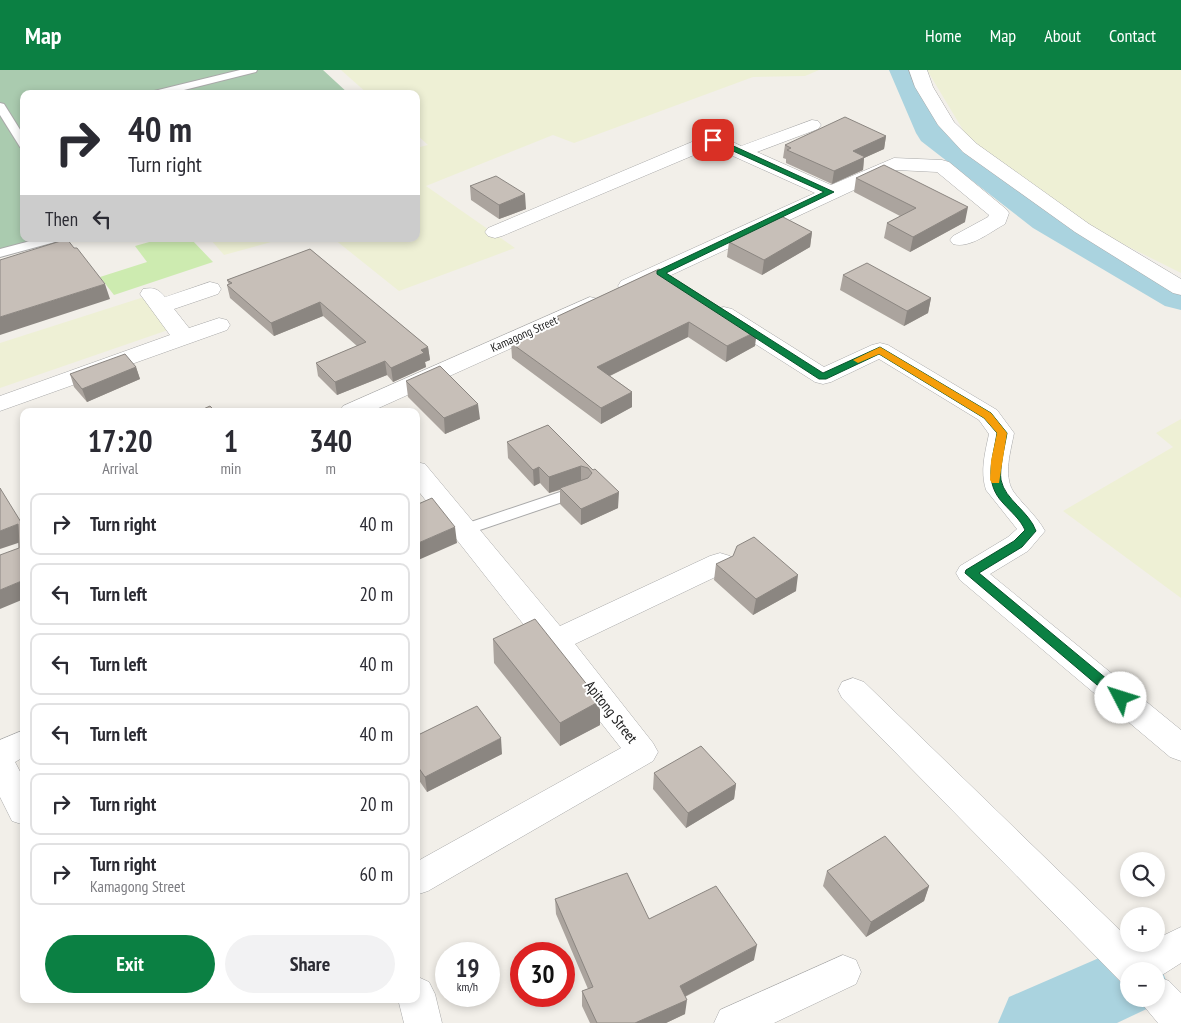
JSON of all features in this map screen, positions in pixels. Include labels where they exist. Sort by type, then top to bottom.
[{"type":"street","points":[[918,70],[924,86],[947,125],[970,148],[1082,228],[1181,288]]},
{"type":"street","points":[[741,152],[812,124]]},
{"type":"street","points":[[495,232],[713,140],[830,192]]},
{"type":"street","name":"Kamagong Street","points":[[364,408],[611,295],[668,278],[830,192],[894,164],[942,166],[999,212],[998,220],[960,240]]},
{"type":"street","points":[[184,337],[156,300],[210,289]]},
{"type":"street","points":[[709,304],[823,377],[880,350],[988,415],[1002,433],[995,479],[1002,495],[1027,521],[1031,531],[1018,544],[970,573],[1181,748]]},
{"type":"street","points":[[0,404],[219,325]]},
{"type":"street","name":"Apitong Street","points":[[420,475],[555,641],[642,752],[420,878]]},
{"type":"street","points":[[555,641],[720,563]]},
{"type":"street","points":[[853,690],[1124,962]]},
{"type":"street","points":[[0,754],[20,745]]},
{"type":"street","points":[[0,765],[20,803]]},
{"type":"street","points":[[1165,978],[1181,944]]},
{"type":"street","points":[[733,1023],[843,972]]},
{"type":"street","points":[[418,1003],[423,1023]]},
{"type":"lane","points":[[170,90],[252,70]]},
{"type":"lane","points":[[0,106],[19,126]]},
{"type":"lane","points":[[0,253],[40,242]]},
{"type":"lane","points":[[465,530],[582,489]]},
{"type":"green space","points":[[0,70],[323,70],[345,90],[20,90],[20,242],[34,242],[0,251]]},
{"type":"green space","points":[[341,70],[819,70],[805,76],[753,77],[574,143],[553,135],[426,186],[515,248],[399,291],[338,242],[420,242],[420,147],[428,145],[420,138],[420,90],[364,90]]},
{"type":"green space","points":[[927,70],[1181,70],[1181,273],[1101,233],[972,145]]},
{"type":"green space","points":[[149,242],[194,242],[213,262],[114,295],[100,277],[147,262],[135,246]]},
{"type":"green space","points":[[213,242],[271,242],[224,255]]},
{"type":"green space","points":[[144,297],[171,329],[0,388],[0,343]]},
{"type":"green space","points":[[1181,419],[1181,598],[1063,511],[1173,447],[1156,433]]},
{"type":"building","points":[[845,117],[886,136],[853,151],[865,157],[834,171],[787,150],[791,148],[785,145]]},
{"type":"building","points":[[884,165],[968,207],[913,237],[887,223],[916,208],[856,178]]},
{"type":"building","points":[[496,176],[525,194],[499,205],[470,186]]},
{"type":"building","points":[[781,216],[812,232],[764,260],[729,242]]},
{"type":"building","points":[[57,242],[69,242],[74,248],[77,248],[105,284],[0,317],[0,260]]},
{"type":"building","points":[[310,249],[428,347],[421,350],[424,353],[391,368],[385,361],[335,382],[316,363],[366,342],[320,302],[271,323],[227,285],[232,283],[227,280]]},
{"type":"building","points":[[867,263],[931,298],[907,311],[843,275]]},
{"type":"building","points":[[659,269],[757,331],[727,346],[689,322],[597,367],[632,392],[601,408],[511,343],[559,319],[556,317]]},
{"type":"building","points":[[125,354],[136,367],[82,389],[70,374]]},
{"type":"building","points":[[440,366],[478,404],[444,418],[406,381]]},
{"type":"building","points":[[548,425],[593,470],[595,469],[619,492],[581,509],[560,488],[588,478],[592,473],[588,468],[581,466],[549,477],[539,467],[533,470],[507,442]]},
{"type":"building","points":[[0,488],[20,520],[20,582],[0,590],[0,555],[19,548],[18,524],[0,531]]},
{"type":"building","points":[[432,498],[455,527],[420,542],[420,503]]},
{"type":"building","points":[[754,537],[798,575],[756,599],[716,564],[733,556],[737,546]]},
{"type":"building","points":[[535,619],[600,701],[560,723],[493,639]]},
{"type":"building","points":[[477,706],[501,738],[425,777],[420,770],[420,734]]},
{"type":"building","points":[[701,746],[736,784],[688,813],[654,773]]},
{"type":"building","points":[[885,836],[929,886],[871,922],[827,871]]},
{"type":"building","points":[[627,873],[649,919],[716,886],[757,945],[680,986],[687,1000],[635,1023],[597,1023],[582,991],[593,987],[555,899]]},
{"type":"waterway","points":[[906,70],[934,133],[1047,219],[1181,297]]},
{"type":"waterway","points":[[1036,1023],[1120,984]]},
{"type":"slow traffic","points":[[858,360],[880,350],[988,415],[1002,433],[996,480]]},
{"type":"route","points":[[713,140],[830,192],[660,272],[823,377],[880,350],[988,415],[1002,433],[995,479],[1002,495],[1027,521],[1031,531],[1018,544],[970,573],[1121,698]]}]
